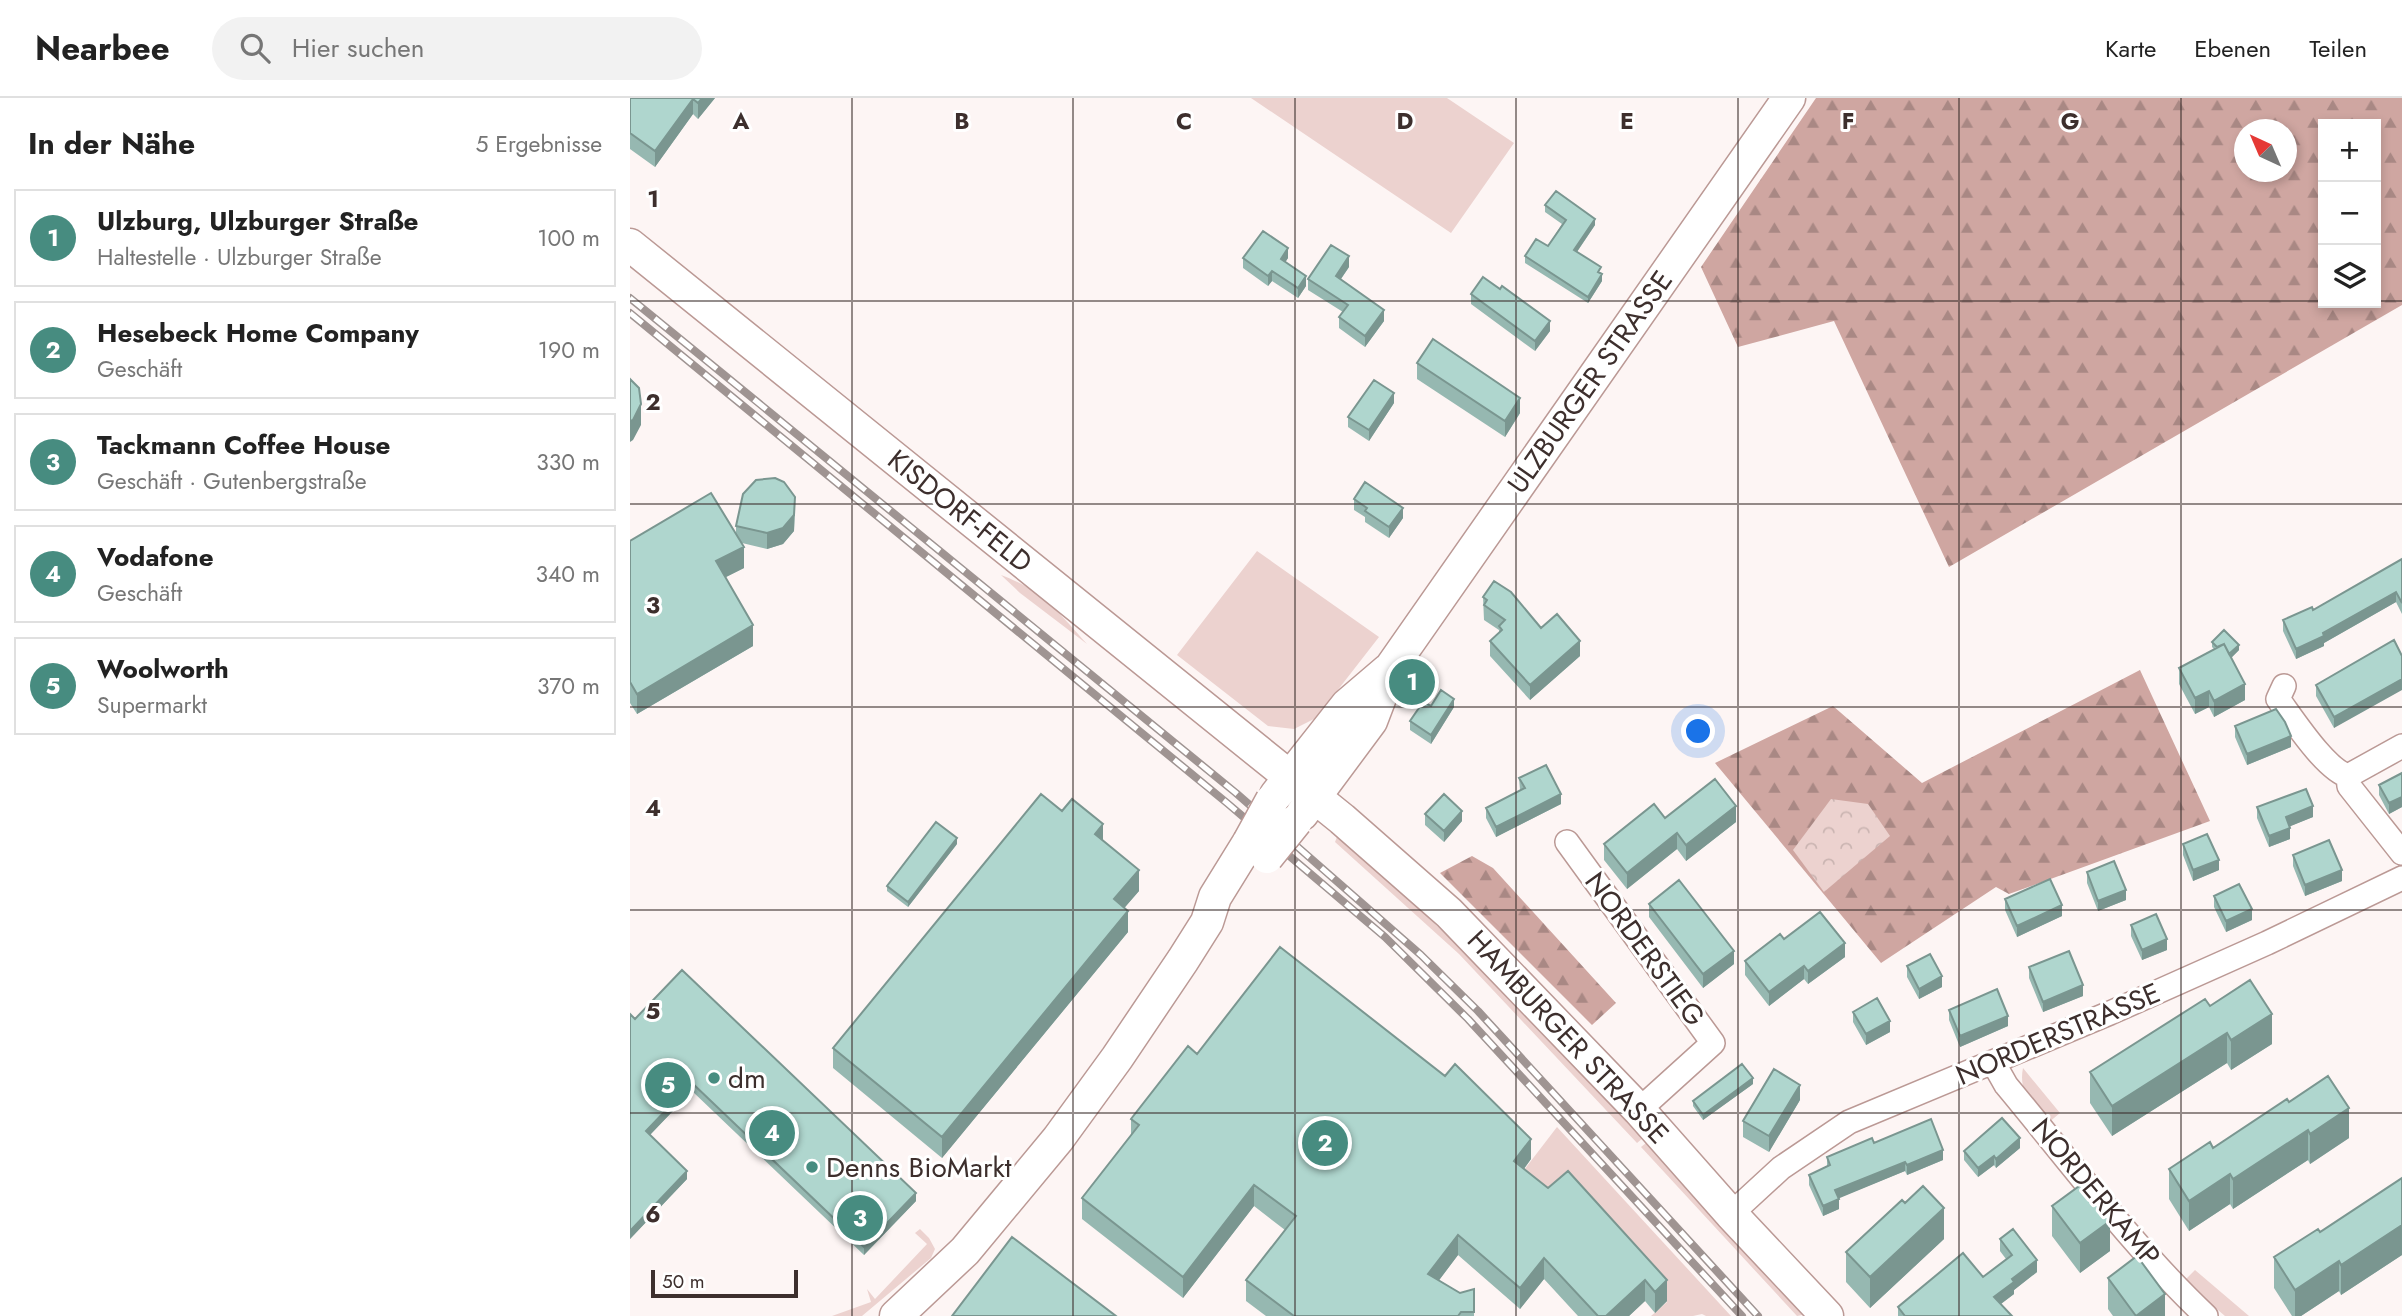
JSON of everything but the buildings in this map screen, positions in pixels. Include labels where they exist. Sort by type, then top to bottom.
[{"type":"main road","name":"ULZBURGER STRASSE","points":[[1258,849],[1306,809],[1371,721],[1392,667],[1789,98]]},
{"type":"main road","name":"KISDORF-FELD","points":[[630,245],[1281,789]]},
{"type":"main road","name":"ULZBURGER STRASSE","points":[[1258,849],[1281,789],[1347,705],[1392,667]]},
{"type":"main road","name":"HAMBURGER STRASSE","points":[[1281,789],[1449,913],[1639,1110],[1731,1214],[1827,1316]]},
{"type":"main road","points":[[896,1316],[965,1251],[1058,1139],[1124,1048],[1207,922],[1225,912],[1258,849]]},
{"type":"street","points":[[2284,685],[2278,699],[2338,773],[2348,776],[2402,746]]},
{"type":"street","points":[[2348,776],[2349,786],[2402,853]]},
{"type":"street","name":"NORDERSTIEG","points":[[1567,842],[1713,1043],[1639,1110]]},
{"type":"street","name":"NORDERSTRASSE","points":[[1731,1214],[1781,1168],[1849,1122],[2110,1013],[2267,943],[2402,878]]},
{"type":"street","name":"NORDERKAMP","points":[[1993,1062],[2006,1086],[2073,1166],[2175,1286],[2207,1316]]},
{"type":"green space","points":[[1251,98],[1447,98],[1514,143],[1451,233]]},
{"type":"green space","points":[[1816,98],[2402,98],[2402,305],[1949,567],[1834,321],[1738,347],[1701,267]]},
{"type":"green space","points":[[1257,551],[1379,637],[1316,718],[1294,729],[1268,726],[1177,655]]},
{"type":"green space","points":[[1001,575],[1039,595],[1087,644],[1020,593]]},
{"type":"green space","points":[[2140,670],[2210,821],[2009,894],[1996,887],[1881,963],[1715,763],[1833,706],[1922,783]]},
{"type":"green space","points":[[1831,799],[1868,804],[1890,836],[1824,892],[1793,850]]},
{"type":"green space","points":[[1337,837],[1367,858],[1473,961],[1643,1138],[1637,1143],[1459,954],[1335,842]]},
{"type":"green space","points":[[1472,856],[1493,868],[1616,1003],[1592,1025],[1440,873]]},
{"type":"green space","points":[[2023,1068],[2060,1113],[2048,1123],[2025,1092]]},
{"type":"green space","points":[[1557,1127],[1731,1316],[1651,1316],[1667,1302],[1514,1183]]},
{"type":"green space","points":[[1646,1143],[1724,1230],[1807,1314],[1797,1316],[1641,1147]]},
{"type":"green space","points":[[920,1229],[935,1249],[931,1258],[862,1316],[832,1316],[871,1302],[867,1289],[875,1299],[927,1244],[915,1233]]},
{"type":"green space","points":[[2195,1270],[2249,1316],[2225,1316],[2184,1281]]},
{"type":"railway","points":[[630,298],[1236,793],[1421,955],[1478,1011],[1758,1316]]},
{"type":"railway","points":[[630,313],[1227,803],[1385,937],[1468,1019],[1742,1316]]},
{"type":"place","name":"Ulzburg, Ulzburger Straße","points":[[1412,682]]},
{"type":"place","name":"dm","points":[[714,1078]]},
{"type":"place","name":"Woolworth","points":[[668,1085]]},
{"type":"place","name":"Vodafone","points":[[772,1133]]},
{"type":"place","name":"Hesebeck Home Company","points":[[1325,1143]]},
{"type":"place","name":"Denns BioMarkt","points":[[812,1167]]},
{"type":"place","name":"Tackmann Coffee House","points":[[860,1218]]}]
